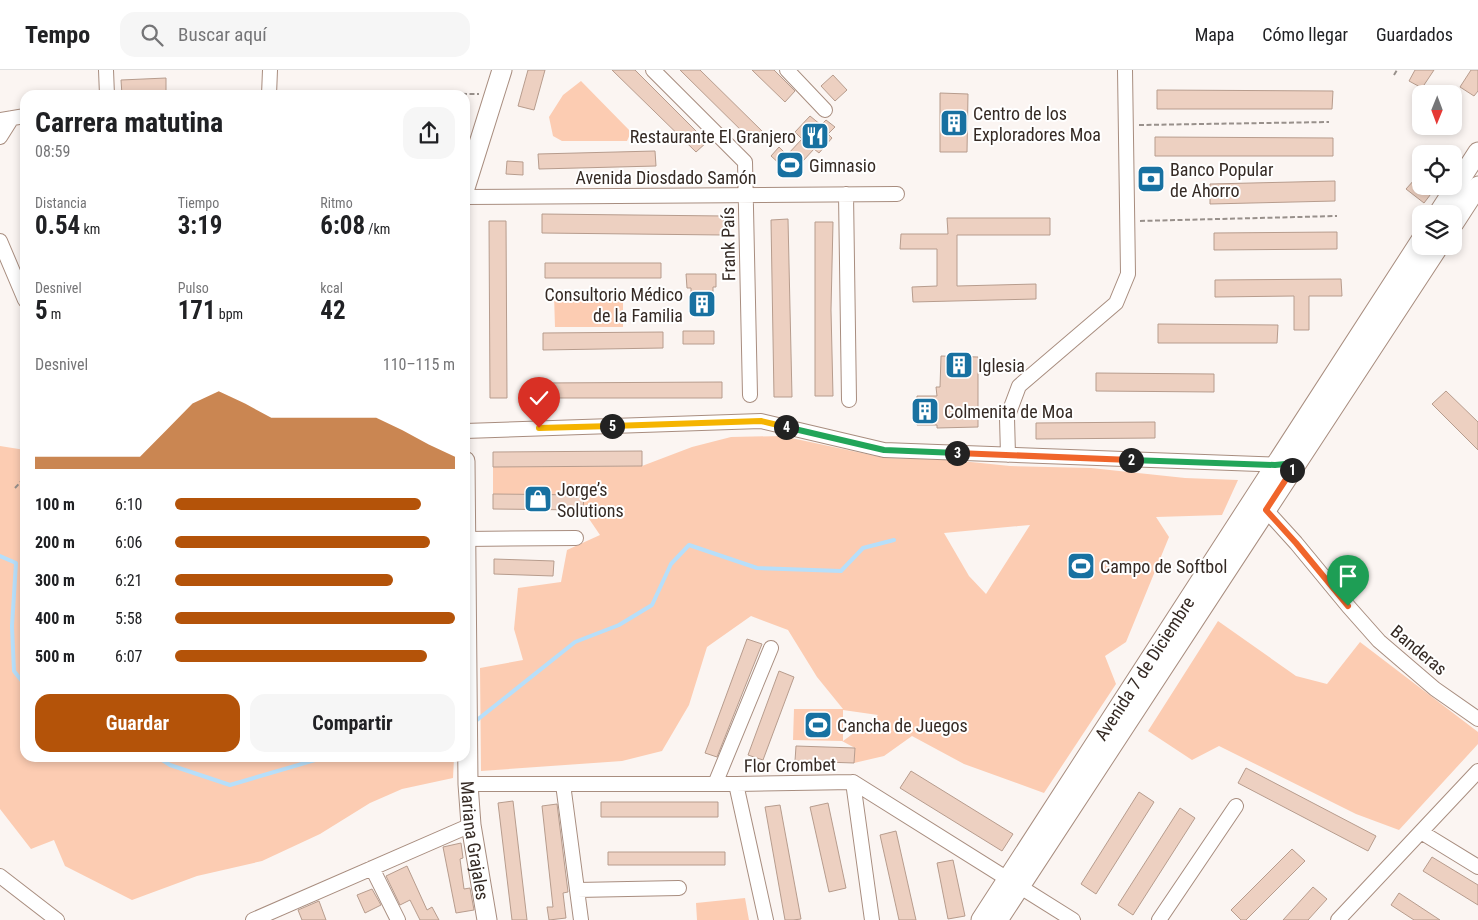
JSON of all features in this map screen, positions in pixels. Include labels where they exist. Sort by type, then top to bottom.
[{"type":"main road","points":[[470,172],[502,70]]},
{"type":"main road","points":[[1444,205],[1478,152]]},
{"type":"main road","points":[[1462,211],[1478,186]]},
{"type":"main road","name":"Avenida 7 de Diciembre","points":[[998,920],[1014,883],[1275,465],[1412,254]]},
{"type":"main road","name":"Avenida 7 de Diciembre","points":[[981,920],[1014,883],[1266,510],[1433,255]]},
{"type":"main road","name":"Mariana Grajales","points":[[468,762],[471,825],[487,920]]},
{"type":"street","points":[[106,70],[107,90]]},
{"type":"street","points":[[269,90],[270,70]]},
{"type":"street","name":"Frank País","points":[[653,70],[745,162],[750,395]]},
{"type":"street","points":[[787,70],[825,110]]},
{"type":"street","points":[[1008,455],[1007,418],[1018,386],[1116,303],[1128,274],[1125,70]]},
{"type":"street","points":[[0,137],[12,118]]},
{"type":"street","points":[[846,194],[849,400]]},
{"type":"street","name":"Avenida Diosdado Samón","points":[[470,197],[897,194]]},
{"type":"street","points":[[0,241],[20,288]]},
{"type":"street","points":[[470,431],[761,421],[884,450],[1275,465],[1296,463]]},
{"type":"street","name":"Banderas","points":[[1266,510],[1379,641],[1435,689],[1478,719]]},
{"type":"street","points":[[470,539],[576,538]]},
{"type":"street","points":[[715,784],[771,648]]},
{"type":"street","points":[[1338,920],[1478,771]]},
{"type":"street","points":[[853,782],[872,920]]},
{"type":"street","name":"Flor Crombet","points":[[468,784],[853,782],[1073,920]]},
{"type":"street","points":[[563,784],[581,920]]},
{"type":"street","points":[[736,784],[766,920]]},
{"type":"street","points":[[1159,920],[1236,806]]},
{"type":"street","points":[[253,920],[471,825]]},
{"type":"street","points":[[1421,832],[1478,867]]},
{"type":"street","points":[[372,868],[398,920]]},
{"type":"street","points":[[0,876],[58,920]]},
{"type":"street","points":[[578,890],[679,888]]},
{"type":"path","points":[[1394,75],[1397,70]]},
{"type":"path","points":[[470,94],[494,94]]},
{"type":"path","points":[[1126,125],[1329,122]]},
{"type":"path","points":[[1128,222],[1337,216]]},
{"type":"path","points":[[15,488],[20,482]]},
{"type":"shaded area","points":[[581,81],[631,132],[627,141],[562,141],[553,136],[549,117],[563,95]]},
{"type":"shaded area","points":[[554,295],[623,295],[623,327],[555,327]]},
{"type":"shaded area","points":[[782,436],[885,458],[951,460],[1010,466],[1091,468],[1185,478],[1238,480],[1222,515],[1156,517],[1169,537],[1126,642],[1105,656],[1116,684],[1044,793],[964,764],[912,736],[884,756],[854,763],[855,748],[842,741],[793,740],[794,709],[843,709],[817,677],[788,630],[751,616],[707,647],[689,705],[662,751],[622,761],[481,771],[480,668],[523,660],[514,629],[518,588],[561,582],[567,550],[600,535],[583,510],[583,495],[493,494],[493,467],[642,466],[692,447],[731,437]],"holes":[[[1030,525],[986,594],[969,576],[944,533]],[[843,710],[878,715],[843,741]]]},
{"type":"shaded area","points":[[0,446],[20,449],[20,762],[454,762],[453,778],[402,789],[370,803],[320,834],[262,861],[197,876],[132,900],[65,866],[54,840],[31,849],[0,809]]},
{"type":"shaded area","points":[[1218,621],[1296,676],[1327,684],[1360,642],[1478,732],[1478,744],[1399,830],[1356,814],[1219,746],[1192,760],[1148,731]]},
{"type":"shaded area","points":[[745,898],[749,920],[697,920],[696,903]]},
{"type":"building","points":[[528,70],[545,70],[534,110],[518,106]]},
{"type":"building","points":[[612,70],[635,70],[707,142],[696,152]]},
{"type":"building","points":[[680,70],[700,70],[764,133],[754,143]]},
{"type":"building","points":[[752,70],[774,70],[795,91],[785,102]]},
{"type":"building","points":[[1415,70],[1434,70],[1424,85],[1416,85],[1409,81]]},
{"type":"building","points":[[1471,70],[1478,70],[1478,91],[1474,96],[1462,88],[1461,85]]},
{"type":"building","points":[[833,75],[847,90],[835,101],[821,86]]},
{"type":"building","points":[[166,78],[166,90],[122,90],[121,80]]},
{"type":"building","points":[[1157,90],[1333,91],[1332,109],[1157,109]]},
{"type":"building","name":"Centro de los Exploradores Moa","points":[[940,93],[968,94],[967,152],[940,152]]},
{"type":"building","points":[[810,116],[821,125],[826,120],[835,127],[828,134],[832,138],[819,153],[814,149],[791,174],[771,156],[779,147],[787,155],[802,139],[795,132]]},
{"type":"building","points":[[1155,137],[1333,138],[1333,156],[1155,156]]},
{"type":"building","points":[[655,151],[656,166],[539,169],[538,154]]},
{"type":"building","points":[[507,161],[523,162],[523,175],[506,174]]},
{"type":"building","points":[[1335,181],[1335,201],[1210,204],[1210,184]]},
{"type":"building","points":[[1412,182],[1412,194],[1406,189]]},
{"type":"building","points":[[1414,195],[1430,195],[1424,203]]},
{"type":"building","points":[[542,214],[724,216],[723,235],[542,233]]},
{"type":"building","points":[[947,218],[1050,218],[1050,235],[957,235],[957,286],[1036,284],[1036,299],[913,302],[912,287],[937,286],[937,249],[900,249],[901,234],[948,234]]},
{"type":"building","points":[[788,219],[792,397],[774,397],[771,220]]},
{"type":"building","points":[[489,221],[506,221],[507,398],[490,398]]},
{"type":"building","points":[[815,222],[833,222],[831,310],[833,396],[815,396]]},
{"type":"building","points":[[1337,232],[1337,249],[1214,250],[1214,233]]},
{"type":"building","points":[[545,263],[661,263],[661,278],[545,278]]},
{"type":"building","points":[[686,274],[716,274],[716,287],[713,287],[713,312],[691,312],[691,288],[687,288]]},
{"type":"building","points":[[1341,279],[1342,296],[1309,296],[1309,330],[1294,330],[1294,296],[1215,297],[1215,280]]},
{"type":"building","points":[[1158,324],[1278,325],[1277,343],[1158,343]]},
{"type":"building","points":[[683,331],[714,331],[714,344],[683,344]]},
{"type":"building","points":[[663,332],[663,348],[543,350],[543,333]]},
{"type":"building","points":[[941,356],[978,357],[978,427],[937,428],[937,425],[917,425],[917,396],[937,396],[936,387],[940,387]]},
{"type":"building","points":[[1096,373],[1214,374],[1214,392],[1096,391]]},
{"type":"building","points":[[722,382],[722,398],[541,398],[541,383]]},
{"type":"building","points":[[1446,391],[1478,422],[1478,450],[1432,404]]},
{"type":"building","points":[[1155,422],[1155,438],[1036,439],[1036,423]]},
{"type":"building","points":[[642,451],[642,466],[493,467],[493,452]]},
{"type":"building","points":[[493,494],[584,495],[583,510],[493,509]]},
{"type":"building","points":[[494,559],[554,561],[553,576],[494,574]]},
{"type":"building","points":[[747,639],[762,644],[717,757],[705,753]]},
{"type":"building","points":[[779,671],[794,677],[763,760],[748,755]]},
{"type":"building","points":[[796,746],[855,748],[854,763],[795,761]]},
{"type":"building","points":[[1246,768],[1376,836],[1368,851],[1238,783]]},
{"type":"building","points":[[911,771],[1013,834],[1002,851],[900,788]]},
{"type":"building","points":[[1139,792],[1154,802],[1096,894],[1081,884]]},
{"type":"building","points":[[513,801],[527,920],[512,920],[498,803]]},
{"type":"building","points":[[601,802],[718,802],[718,817],[601,817]]},
{"type":"building","points":[[828,803],[846,888],[829,892],[810,807]]},
{"type":"building","points":[[557,804],[568,892],[563,893],[566,918],[549,920],[547,907],[553,907],[542,806]]},
{"type":"building","points":[[780,805],[801,919],[785,920],[765,807]]},
{"type":"building","points":[[1180,808],[1195,818],[1133,915],[1118,905]]},
{"type":"building","points":[[896,831],[916,920],[899,920],[880,835]]},
{"type":"building","points":[[461,843],[463,858],[460,859],[464,889],[470,888],[474,910],[456,913],[443,847]]},
{"type":"building","points":[[1292,849],[1305,861],[1246,920],[1241,920],[1231,910]]},
{"type":"building","points":[[608,852],[725,852],[725,865],[608,865]]},
{"type":"building","points":[[1432,857],[1478,885],[1478,905],[1423,871]]},
{"type":"building","points":[[953,860],[965,916],[948,919],[937,863]]},
{"type":"building","points":[[407,866],[427,910],[432,907],[439,920],[420,920],[410,900],[400,905],[386,876]]},
{"type":"building","points":[[1313,887],[1327,899],[1308,920],[1283,920]]},
{"type":"building","points":[[372,889],[381,905],[365,913],[357,895]]},
{"type":"building","points":[[1399,893],[1440,920],[1414,920],[1391,905]]},
{"type":"building","points":[[319,901],[326,920],[302,920],[298,910]]},
{"type":"waterway","points":[[477,720],[575,642],[619,625],[652,605],[671,564],[689,545],[757,568],[841,571],[863,548],[894,540]]},
{"type":"waterway","points":[[0,556],[16,563],[12,626],[14,671],[20,679]]},
{"type":"waterway","points":[[165,762],[230,785],[308,762]]},
{"type":"place","name":"Centro de los Exploradores Moa","points":[[954,123]]},
{"type":"place","name":"Restaurante El Granjero","points":[[815,136]]},
{"type":"place","name":"Gimnasio","points":[[790,165]]},
{"type":"place","name":"Banco Popular de Ahorro","points":[[1151,179]]},
{"type":"place","name":"Consultorio Médico de la Familia","points":[[702,304]]},
{"type":"place","name":"Iglesia","points":[[959,365]]},
{"type":"place","name":"Colmenita de Moa","points":[[925,411]]},
{"type":"place","name":"Jorge’s Solutions","points":[[538,499]]},
{"type":"place","name":"Campo de Softbol","points":[[1081,566]]},
{"type":"place","name":"Cancha de Juegos","points":[[818,725]]},
{"type":"route","points":[[539,428],[761,421],[884,450],[1275,465],[1296,463],[1266,510],[1348,606]]}]
